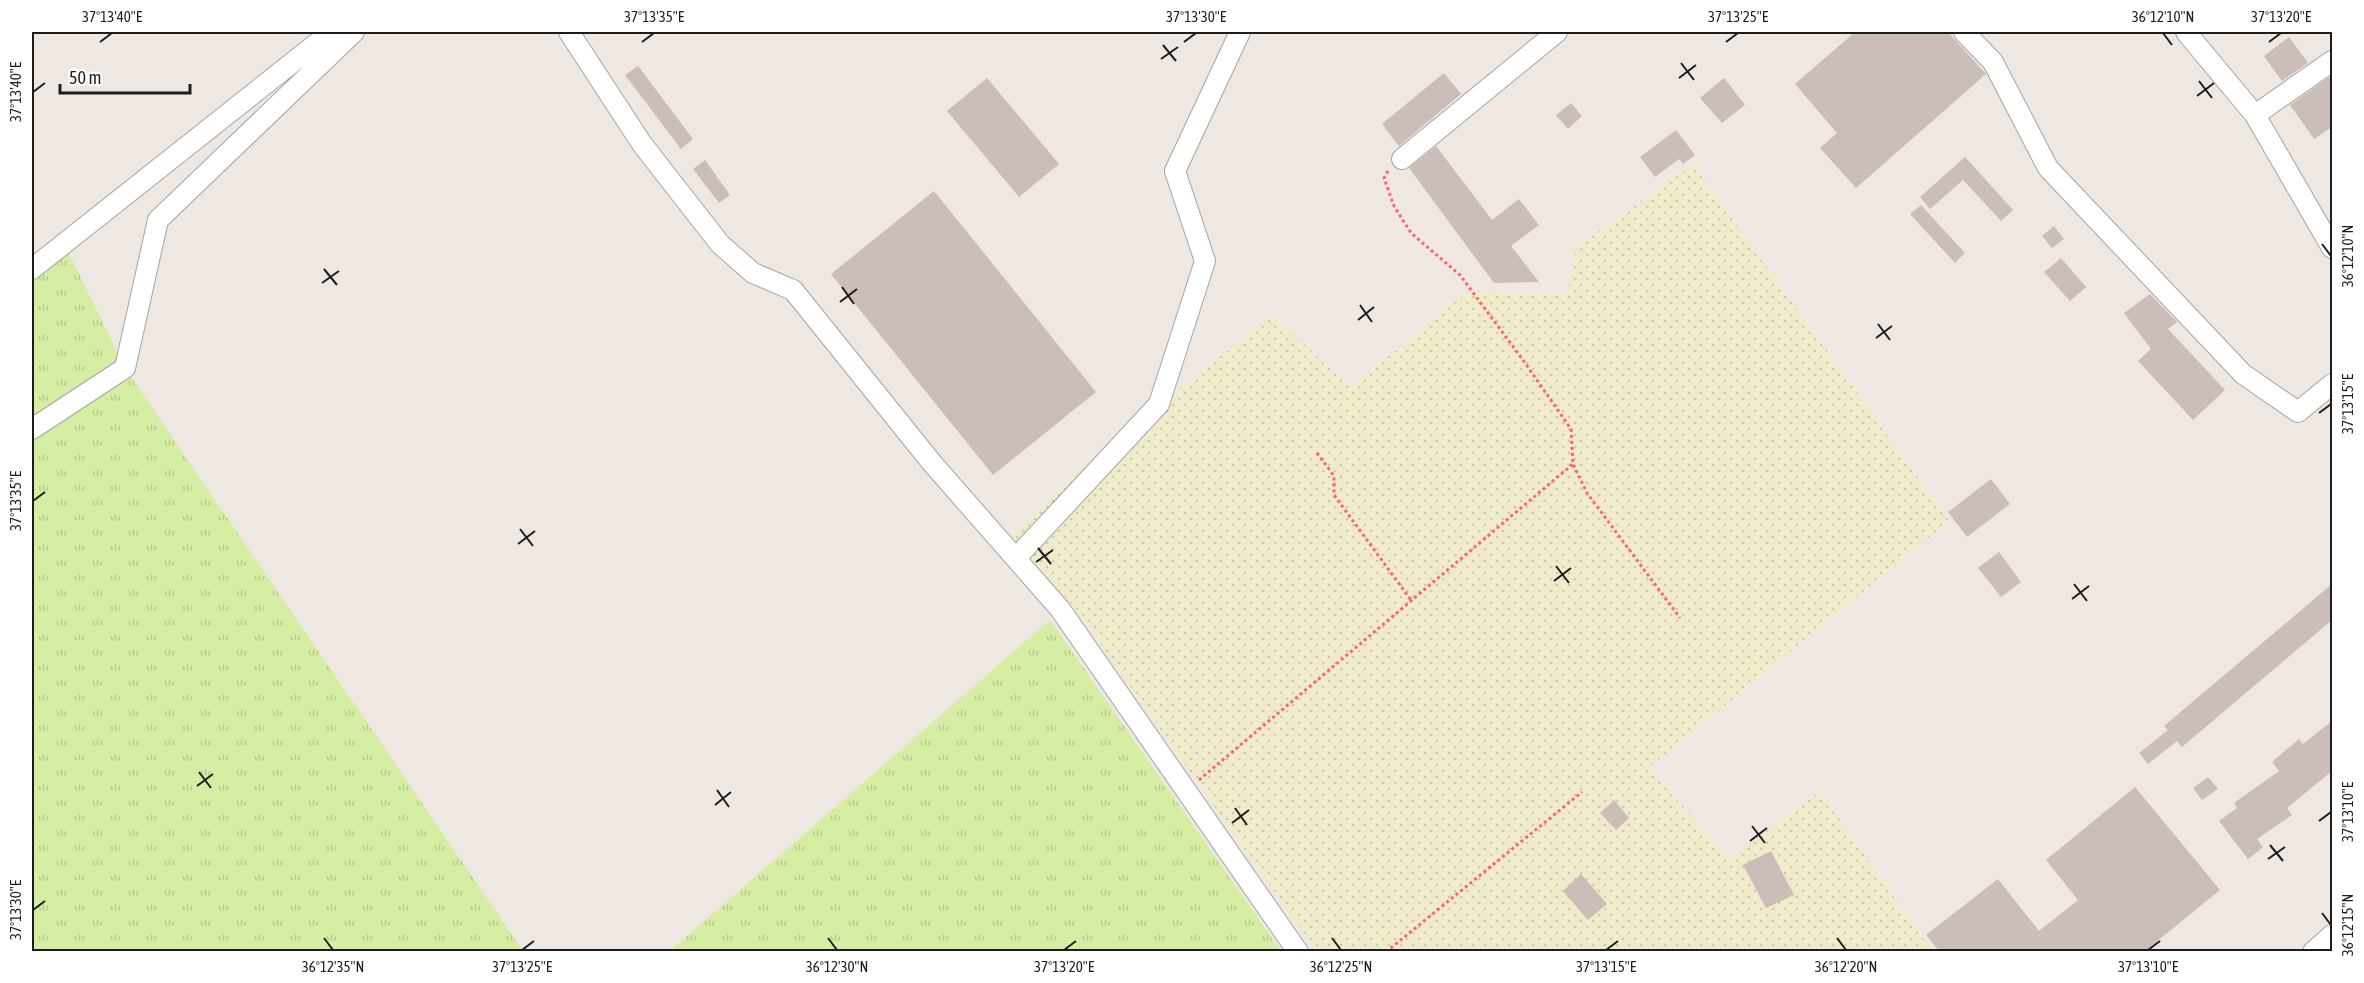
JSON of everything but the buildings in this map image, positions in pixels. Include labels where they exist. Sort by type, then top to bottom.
[{"type":"street","points":[[32,269],[331,32]]},
{"type":"street","points":[[32,429],[125,368],[158,220],[354,32]]},
{"type":"street","points":[[569,32],[642,144],[720,244],[753,273],[793,290],[932,463],[1060,609],[1298,951]]},
{"type":"street","points":[[1016,558],[1159,404],[1205,261],[1175,171],[1240,32]]},
{"type":"street","points":[[1402,159],[1557,32]]},
{"type":"street","points":[[1964,32],[1993,62],[2048,168],[2243,374],[2298,412],[2332,384]]},
{"type":"street","points":[[2186,32],[2255,115],[2332,246]]},
{"type":"street","points":[[2255,115],[2332,61]]},
{"type":"street","points":[[2313,951],[2332,935]]},
{"type":"path","points":[[1402,159],[1388,170],[1384,178],[1394,206],[1411,233],[1460,275],[1571,429],[1573,464],[1587,493],[1680,618]]},
{"type":"path","points":[[1317,453],[1334,476],[1334,495],[1411,600]]},
{"type":"path","points":[[1186,790],[1573,464]]},
{"type":"path","points":[[1386,951],[1582,792]]},
{"type":"shaded area","points":[[1693,164],[1949,521],[1649,768],[1729,859],[1820,791],[1932,951],[1316,951],[1072,604],[1008,538],[1111,441],[1273,315],[1350,387],[1469,291],[1567,294],[1577,247]]},
{"type":"green space","points":[[64,243],[125,368],[523,951],[32,952],[32,270]]},
{"type":"green space","points":[[1050,620],[1281,951],[670,951]]}]
